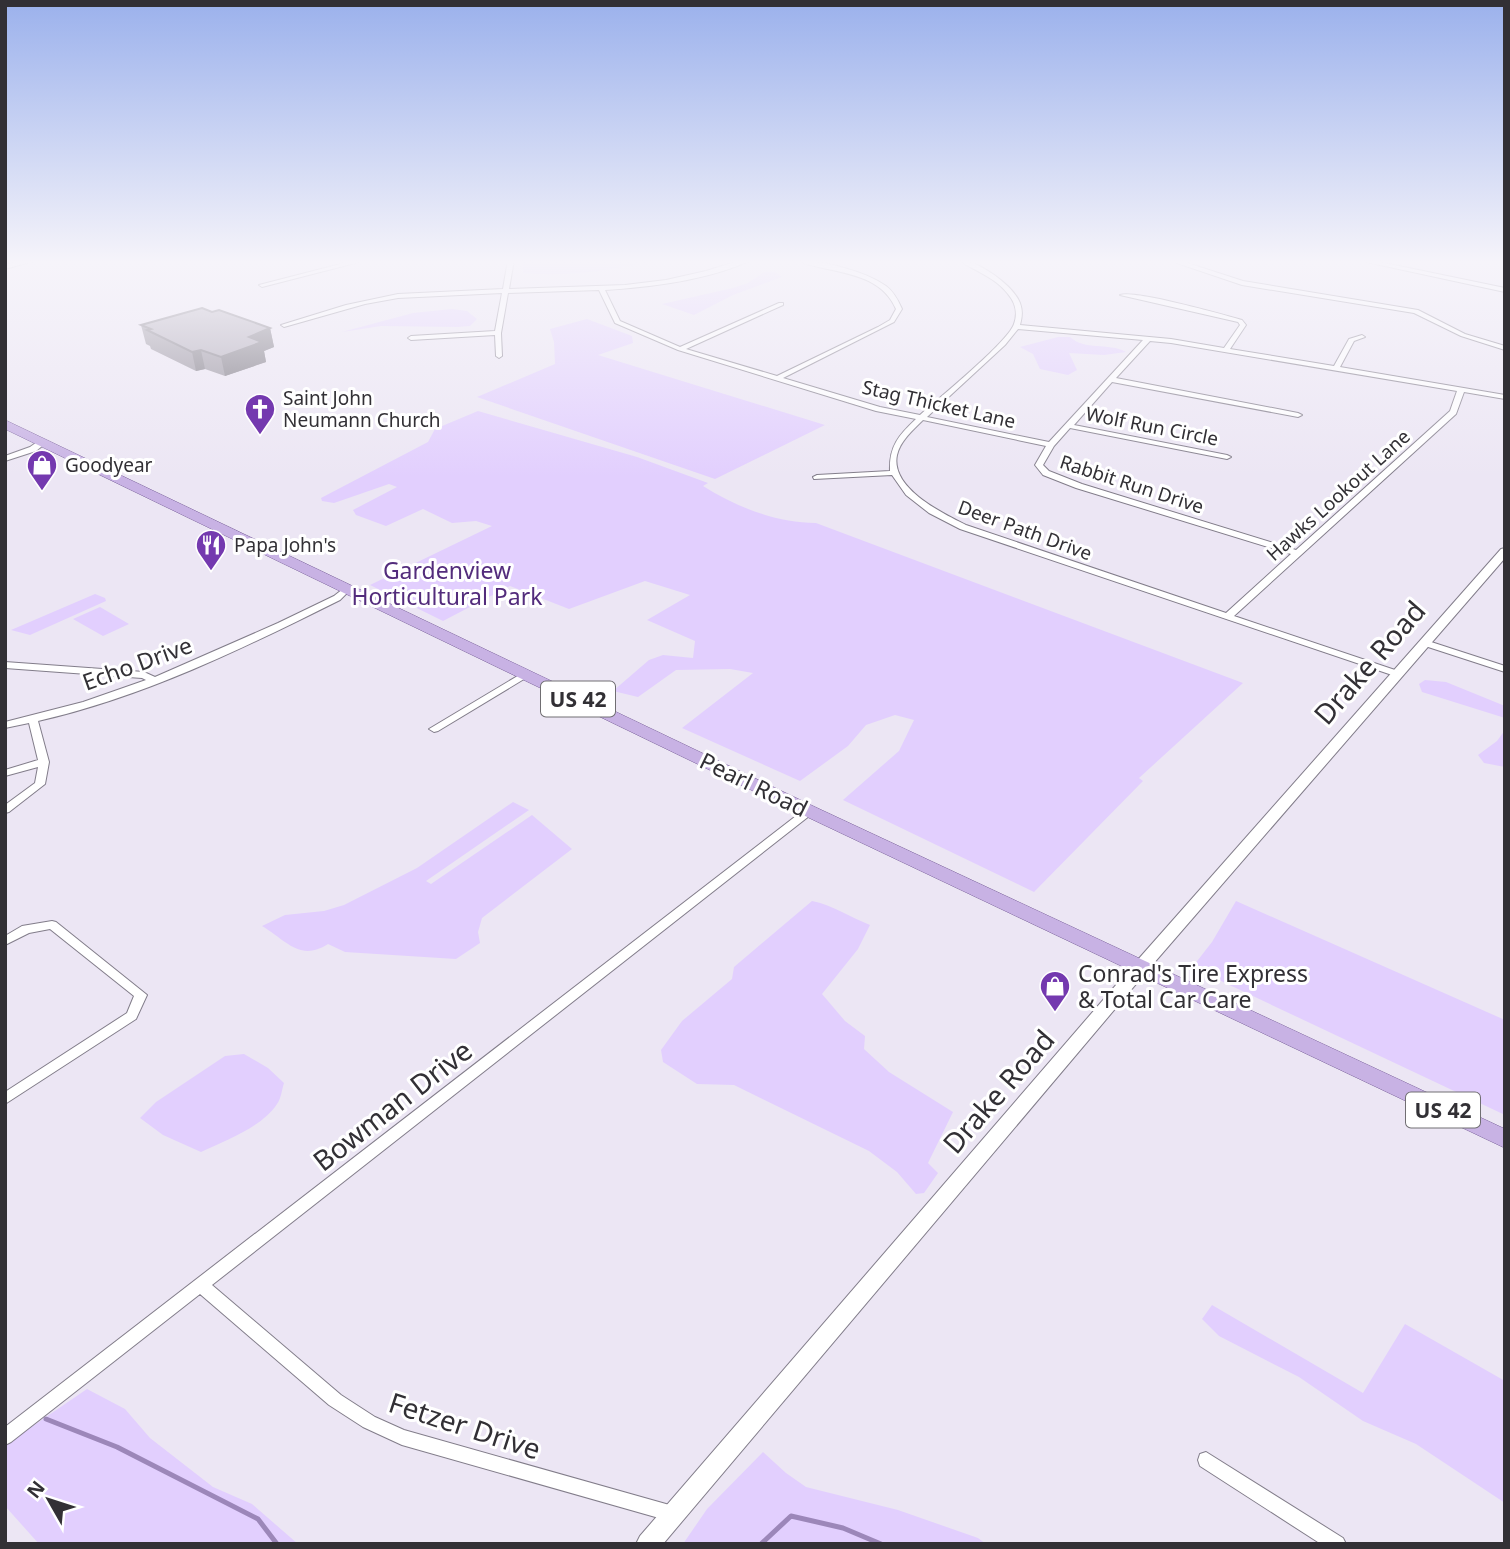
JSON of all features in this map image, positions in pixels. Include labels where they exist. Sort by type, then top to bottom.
[{"type":"main road","name":"Pearl Road","points":[[5,424],[809,811],[1505,1139]]},
{"type":"street","name":"Stag Thicket Lane","points":[[641,332],[680,349],[879,409],[1051,445]]},
{"type":"street","points":[[680,349],[718,332]]},
{"type":"street","points":[[776,379],[871,332]]},
{"type":"street","points":[[817,477],[894,473],[893,455],[904,434],[1013,332]]},
{"type":"street","points":[[1075,332],[1226,350],[1505,397]]},
{"type":"street","points":[[1226,350],[1239,332]]},
{"type":"street","points":[[1457,332],[1505,348]]},
{"type":"street","points":[[411,338],[498,333],[499,356]]},
{"type":"street","points":[[1336,369],[1351,340],[1362,337]]},
{"type":"street","name":"Rabbit Run Drive","points":[[1148,339],[1051,445],[1039,465],[1046,473],[1061,480],[1297,553]]},
{"type":"street","points":[[1113,380],[1298,415]]},
{"type":"street","name":"Hawks Lookout Lane","points":[[1227,617],[1453,412],[1461,390]]},
{"type":"street","name":"Wolf Run Circle","points":[[1070,426],[1227,457]]},
{"type":"street","points":[[5,456],[43,442]]},
{"type":"street","name":"Deer Path Drive","points":[[894,473],[909,493],[932,511],[963,527],[1398,674]]},
{"type":"street","name":"Drake Road","points":[[648,1544],[1141,967],[1505,551]]},
{"type":"street","name":"Echo Drive","points":[[5,724],[33,719],[155,681],[348,588]]},
{"type":"street","points":[[1425,643],[1505,669]]},
{"type":"street","points":[[5,665],[144,675],[155,681]]},
{"type":"street","points":[[434,729],[526,674]]},
{"type":"street","points":[[5,810],[40,784],[44,762],[33,719]]},
{"type":"street","points":[[5,773],[44,762]]},
{"type":"street","name":"Bowman Drive","points":[[5,1437],[809,811]]},
{"type":"street","points":[[5,940],[26,929],[52,925],[141,995],[132,1016],[5,1099]]},
{"type":"street","name":"Fetzer Drive","points":[[201,1285],[335,1400],[369,1422],[402,1437],[673,1514]]},
{"type":"street","points":[[1206,1460],[1338,1544]]},
{"type":"green space","points":[[551,332],[622,332],[632,336],[633,343],[598,355],[825,425],[715,479],[477,397],[555,364]]},
{"type":"green space","points":[[1058,337],[1070,337],[1083,344],[1112,347],[1126,352],[1104,355],[1069,353],[1077,370],[1068,375],[1040,369],[1033,354],[1020,347]]},
{"type":"green space","name":"Gardenview Horticultural Park","points":[[478,411],[637,457],[708,483],[703,486],[757,512],[786,520],[816,523],[1243,683],[1139,778],[1143,781],[1034,892],[843,800],[899,751],[914,720],[895,715],[866,725],[848,746],[800,781],[682,728],[753,673],[730,669],[676,670],[638,697],[613,691],[649,660],[663,655],[693,658],[695,641],[647,620],[690,595],[645,581],[569,609],[510,586],[443,621],[370,585],[492,526],[476,521],[452,523],[423,509],[386,526],[356,515],[353,510],[397,487],[389,484],[334,503],[322,501],[321,498],[428,442],[435,429]]},
{"type":"green space","points":[[95,594],[106,601],[30,635],[11,630]]},
{"type":"green space","points":[[100,607],[129,624],[103,636],[73,619]]},
{"type":"green space","points":[[1425,680],[1446,682],[1505,706],[1505,718],[1422,692],[1419,684]]},
{"type":"green space","points":[[1505,730],[1505,767],[1484,763],[1478,755],[1497,741]]},
{"type":"green space","points":[[513,802],[529,810],[426,881],[431,884],[532,815],[572,849],[482,918],[478,932],[480,943],[456,959],[345,952],[328,944],[309,951],[301,950],[262,926],[285,915],[324,911],[344,905],[417,868]]},
{"type":"green space","points":[[812,901],[870,925],[858,949],[822,994],[845,1021],[865,1036],[864,1049],[889,1072],[953,1112],[928,1163],[938,1173],[924,1193],[916,1194],[897,1172],[869,1151],[734,1085],[697,1084],[663,1062],[661,1050],[682,1021],[732,979],[734,967]]},
{"type":"green space","points":[[1236,901],[1505,1020],[1505,1115],[1204,973],[1194,965],[1212,942]]},
{"type":"green space","points":[[244,1054],[268,1068],[284,1083],[277,1104],[253,1127],[201,1152],[163,1135],[140,1118],[156,1102],[225,1056]]},
{"type":"green space","points":[[1212,1305],[1363,1393],[1405,1324],[1505,1381],[1505,1503],[1416,1444],[1363,1421],[1299,1377],[1219,1336],[1202,1319]]},
{"type":"green space","points":[[87,1389],[125,1409],[150,1438],[213,1487],[252,1504],[298,1544],[39,1544],[5,1506],[5,1445]]},
{"type":"green space","points":[[763,1452],[806,1487],[898,1510],[978,1538],[986,1544],[683,1544],[707,1509]]},
{"type":"building","points":[[152,332],[260,332],[249,337],[262,342],[221,357],[201,350],[192,352]]},
{"type":"waterway","points":[[46,1419],[117,1447],[258,1519],[277,1544]]},
{"type":"waterway","points":[[761,1544],[791,1516],[843,1528],[881,1544]]},
{"type":"place","name":"Saint John Neumann Church","points":[[260,436]]},
{"type":"place","name":"Goodyear","points":[[42,492]]},
{"type":"place","name":"Papa John's","points":[[211,572]]},
{"type":"place","name":"Conrad's Tire Express & Total Car Care","points":[[1055,1013]]}]
